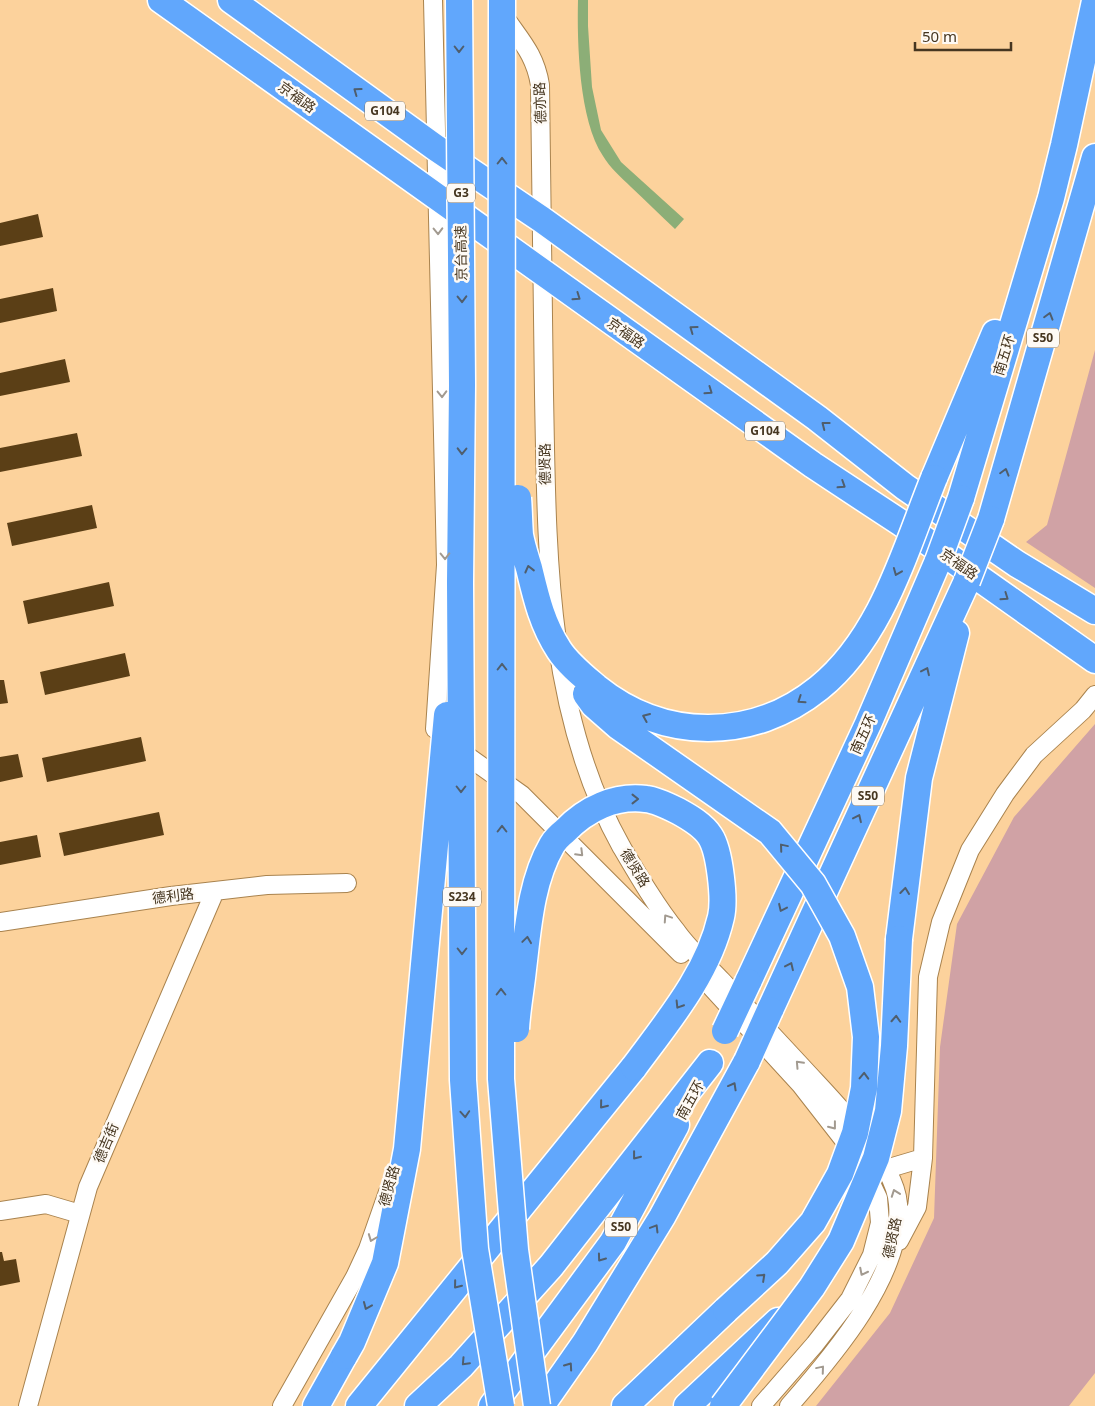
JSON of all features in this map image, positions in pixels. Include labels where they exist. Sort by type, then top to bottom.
[{"type":"highway","name":"京福路","points":[[161,0],[813,465],[901,523],[1095,660]]},
{"type":"highway","name":"G104","points":[[231,0],[436,148],[541,219],[817,418],[905,487],[1017,564],[1095,611]]},
{"type":"highway","name":"京台高速","points":[[459,0],[462,385]]},
{"type":"highway","points":[[502,0],[501,1079],[515,1250],[537,1406]]},
{"type":"highway","name":"南五环","points":[[492,1406],[613,1242],[710,1063],[868,724],[938,561],[961,498],[1050,198],[1064,145],[1095,1]]},
{"type":"highway","name":"S50","points":[[541,1406],[585,1343],[662,1217],[747,1061],[967,581],[991,519],[1095,157]]},
{"type":"highway","points":[[559,651],[584,677],[606,695],[632,710],[659,722],[692,728],[747,724],[773,716],[797,703],[819,687],[840,667],[864,639],[885,602],[934,478],[1050,198]]},
{"type":"highway","points":[[502,286],[520,536],[541,616],[576,681],[594,705],[618,726],[770,832],[814,884],[842,936],[860,987],[866,1037],[864,1088],[855,1133],[840,1174],[813,1222],[777,1263],[625,1406]]},
{"type":"highway","name":"S234","points":[[462,385],[460,583],[463,1080],[475,1249],[501,1406]]},
{"type":"highway","points":[[723,1406],[808,1294],[841,1240],[876,1158],[888,1111],[894,1046],[899,939],[919,778],[958,625],[967,581]]},
{"type":"highway","points":[[316,1406],[352,1342],[385,1263],[407,1150],[438,797],[460,583]]},
{"type":"highway","points":[[359,1406],[634,1067],[678,1008],[710,953],[722,916],[719,860],[710,836],[691,817],[671,807],[647,799],[627,799],[589,810],[573,822],[553,843],[541,866],[528,933],[516,1027],[515,1250]]},
{"type":"highway","points":[[418,1406],[461,1366],[551,1266],[710,1063]]},
{"type":"highway","points":[[687,1406],[808,1294]]},
{"type":"street","points":[[432,0],[436,148]]},
{"type":"street","name":"德亦路","points":[[493,0],[529,52],[537,68],[540,85],[541,219]]},
{"type":"street","name":"德贤路","points":[[282,1406],[368,1249],[390,1185],[403,1126],[423,917],[446,565],[436,148]]},
{"type":"street","name":"德贤路","points":[[541,219],[546,502],[552,594],[564,686],[576,733],[593,786],[620,845],[678,934],[848,1116],[886,1169],[898,1201],[897,1229],[890,1259],[872,1296],[823,1367],[789,1406]]},
{"type":"street","points":[[890,1259],[917,1207],[923,1158],[928,977],[941,922],[970,850],[1005,794],[1034,756],[1083,710],[1095,695]]},
{"type":"street","name":"德贤路","points":[[435,734],[522,794],[665,937],[801,1085],[861,1162],[878,1198],[880,1223],[872,1255],[850,1299],[815,1344],[761,1406]]},
{"type":"street","name":"德利路","points":[[0,922],[171,896],[267,885],[347,883]]},
{"type":"street","name":"德吉街","points":[[28,1406],[88,1187],[215,891]]},
{"type":"street","points":[[886,1169],[923,1158]]},
{"type":"street","points":[[0,1211],[46,1204],[80,1214]]},
{"type":"shaded area","points":[[578,0],[588,0],[592,87],[601,130],[621,162],[684,219],[675,229],[612,168],[595,141],[584,102],[581,81]]},
{"type":"shaded area","points":[[1095,350],[1095,588],[1026,542],[1047,525]]},
{"type":"shaded area","points":[[1095,724],[1095,1373],[1069,1406],[816,1406],[890,1313],[934,1218],[940,1047],[957,924],[1014,817]]},
{"type":"building","points":[[38,214],[43,237],[0,246],[0,223]]},
{"type":"building","points":[[53,288],[57,311],[0,323],[0,299]]},
{"type":"building","points":[[65,359],[70,382],[0,396],[0,373]]},
{"type":"building","points":[[77,433],[82,456],[0,472],[0,448]]},
{"type":"building","points":[[92,505],[97,528],[12,546],[7,523]]},
{"type":"building","points":[[109,582],[114,606],[28,624],[23,601]]},
{"type":"building","points":[[125,653],[130,676],[45,695],[40,672]]},
{"type":"building","points":[[0,680],[4,680],[8,703],[0,704]]},
{"type":"building","points":[[141,737],[146,761],[47,782],[42,758]]},
{"type":"building","points":[[18,754],[23,777],[0,782],[0,757]]},
{"type":"building","points":[[159,812],[164,835],[64,856],[59,833]]},
{"type":"building","points":[[37,835],[41,857],[0,865],[0,842]]},
{"type":"building","points":[[0,1252],[2,1252],[4,1261],[16,1259],[20,1282],[0,1286]]}]
